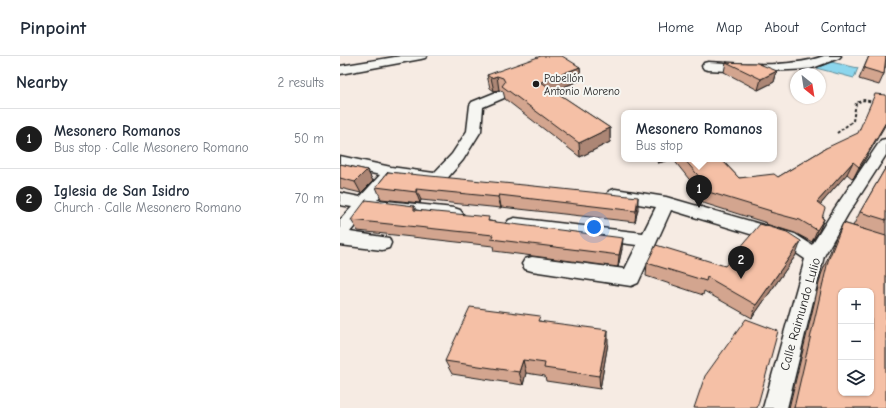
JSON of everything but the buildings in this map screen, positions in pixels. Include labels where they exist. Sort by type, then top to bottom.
[{"type":"street","points":[[340,70],[421,56]]},
{"type":"street","points":[[708,66],[746,68],[810,65],[835,56]]},
{"type":"street","points":[[438,178],[458,157],[474,131],[477,106],[499,95]]},
{"type":"street","name":"Calle Raimundo Lulio","points":[[775,408],[808,279],[816,256],[839,229],[886,143]]},
{"type":"street","points":[[340,161],[391,172],[461,180]]},
{"type":"street","points":[[340,232],[391,172]]},
{"type":"street","points":[[602,194],[642,198],[666,203],[790,239],[816,256]]},
{"type":"street","points":[[340,198],[365,204],[471,216]]},
{"type":"street","points":[[532,264],[631,278],[666,203]]},
{"type":"street","points":[[515,224],[648,240]]},
{"type":"street","points":[[340,238],[382,243]]},
{"type":"path","points":[[837,133],[853,121],[856,103],[864,100],[878,104]]},
{"type":"water","points":[[831,62],[858,68],[854,78],[826,71],[826,68],[816,68]]},
{"type":"place","name":"Pabellón Antonio Moreno","points":[[536,84]]},
{"type":"place","name":"Mesonero Romanos","points":[[699,208]]},
{"type":"place","name":"Iglesia de San Isidro","points":[[741,279]]}]
